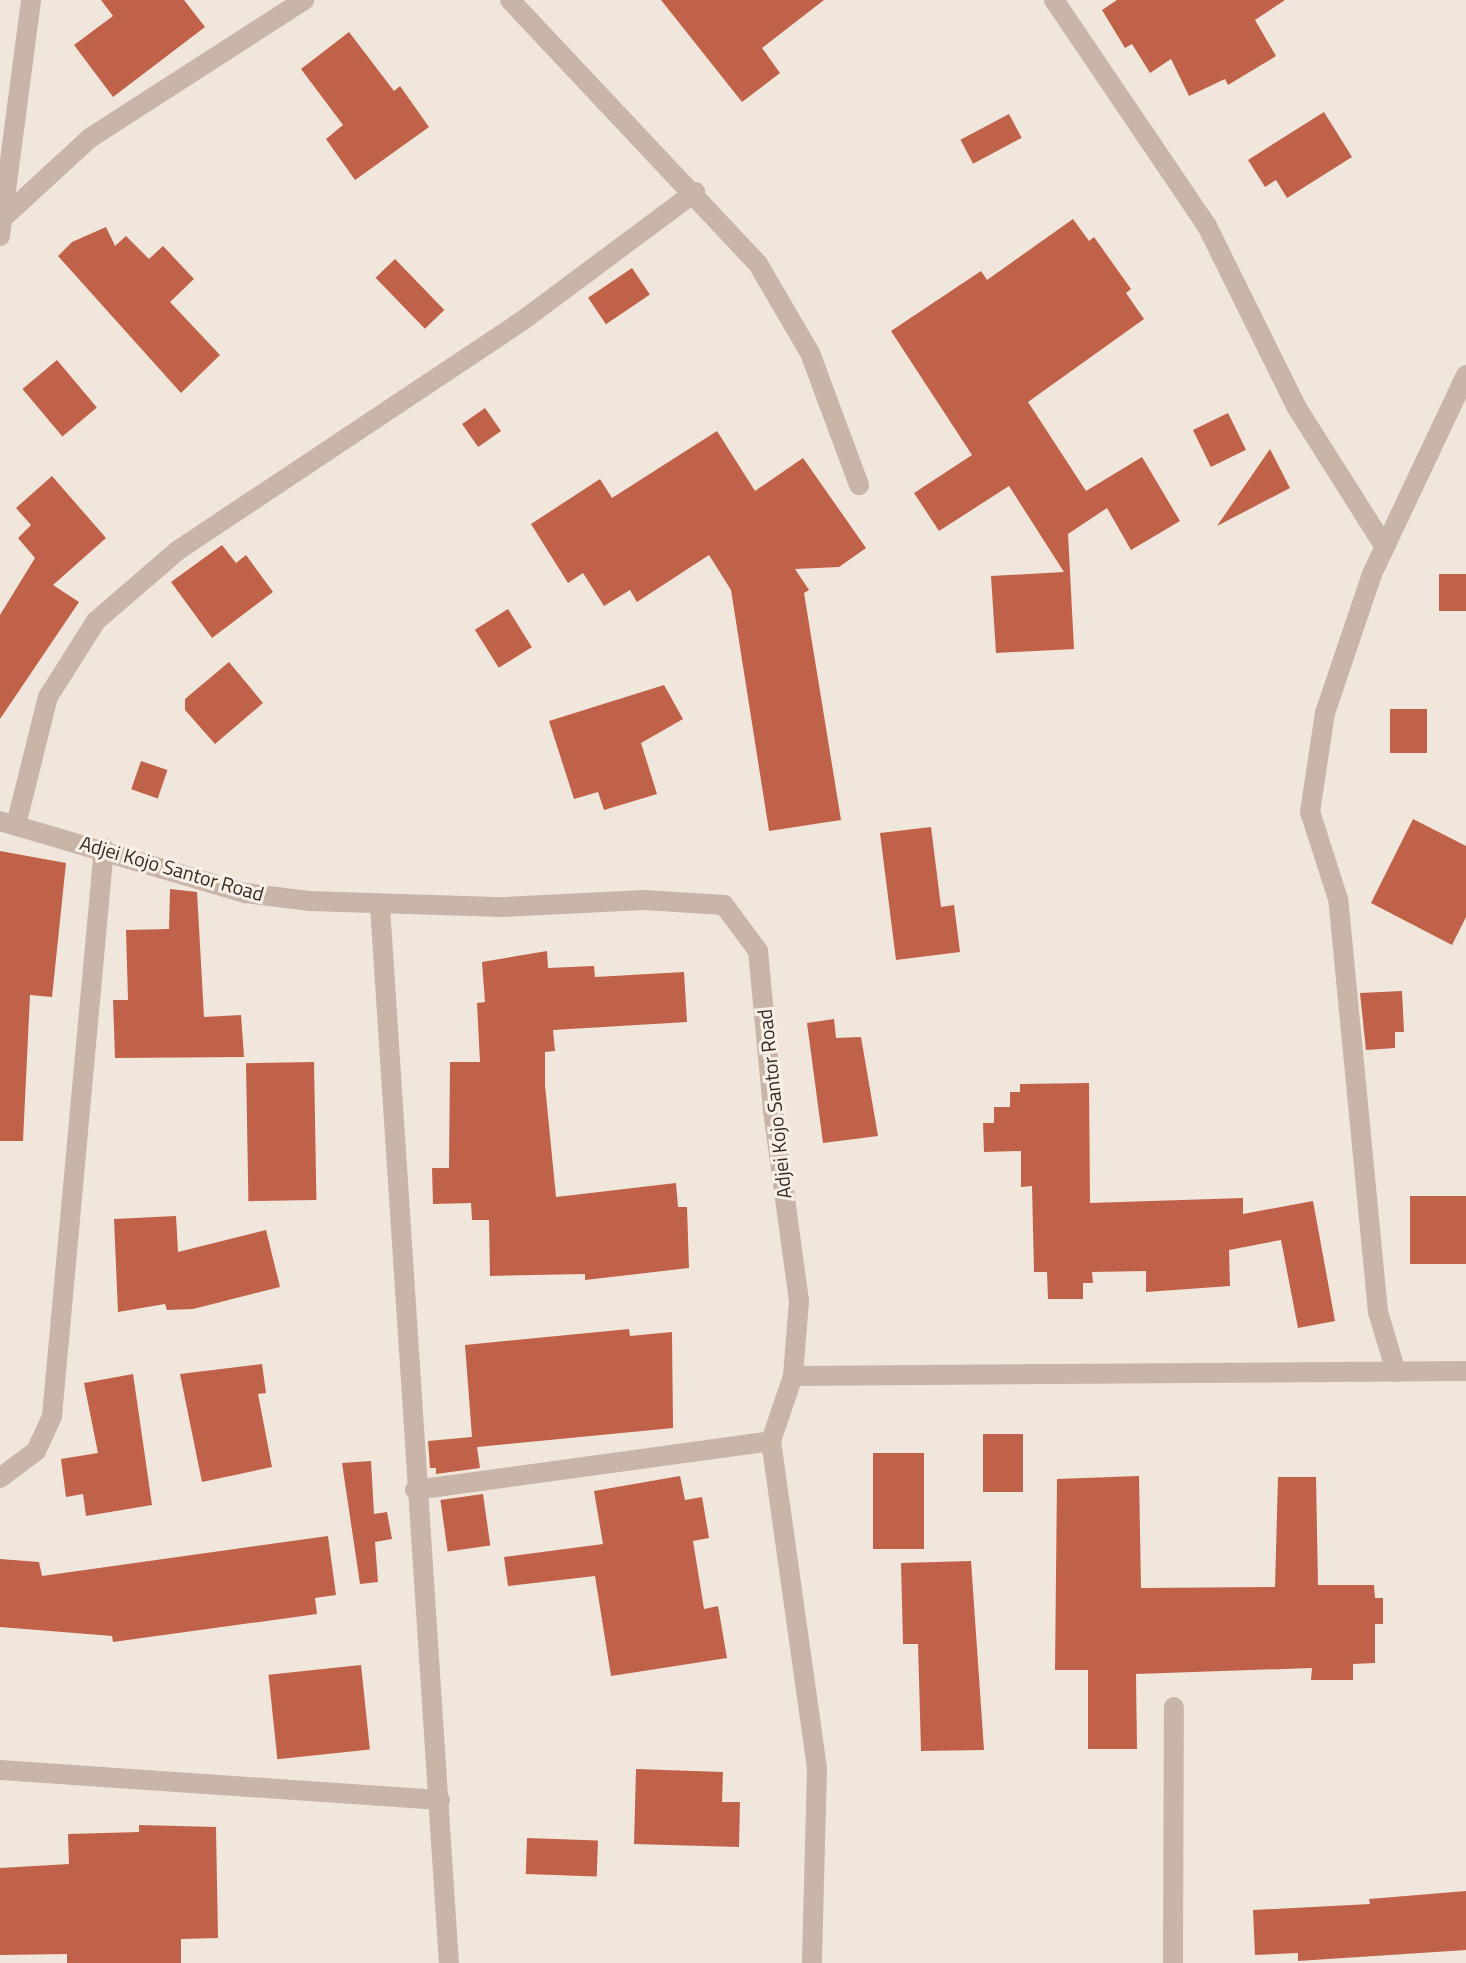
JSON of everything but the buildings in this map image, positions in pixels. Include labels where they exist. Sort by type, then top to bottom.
[{"type":"street","points":[[2,227],[31,0]]},
{"type":"street","points":[[2,227],[90,138],[304,0]]},
{"type":"street","points":[[510,0],[695,192],[758,264],[810,353],[859,485]]},
{"type":"street","points":[[1054,0],[1207,226],[1297,408],[1383,544]]},
{"type":"street","points":[[8,823],[48,697],[96,621],[177,551],[522,321],[695,192]]},
{"type":"street","points":[[1396,1372],[1378,1312],[1338,899],[1310,812],[1325,713],[1383,544],[1466,375]]},
{"type":"street","name":"Adjei Kojo Santor Road","points":[[8,823],[104,848],[245,893],[380,906],[644,900],[724,905],[758,951],[773,1111],[799,1301],[793,1376]]},
{"type":"street","points":[[0,1478],[36,1451],[52,1416],[104,848]]},
{"type":"street","points":[[380,906],[415,1490],[440,1800],[449,1963]]},
{"type":"street","points":[[812,1963],[817,1768],[771,1441],[793,1376],[1466,1371]]},
{"type":"street","points":[[415,1490],[771,1441]]},
{"type":"street","points":[[1173,1963],[1174,1707]]},
{"type":"street","points":[[0,1770],[440,1800]]}]
